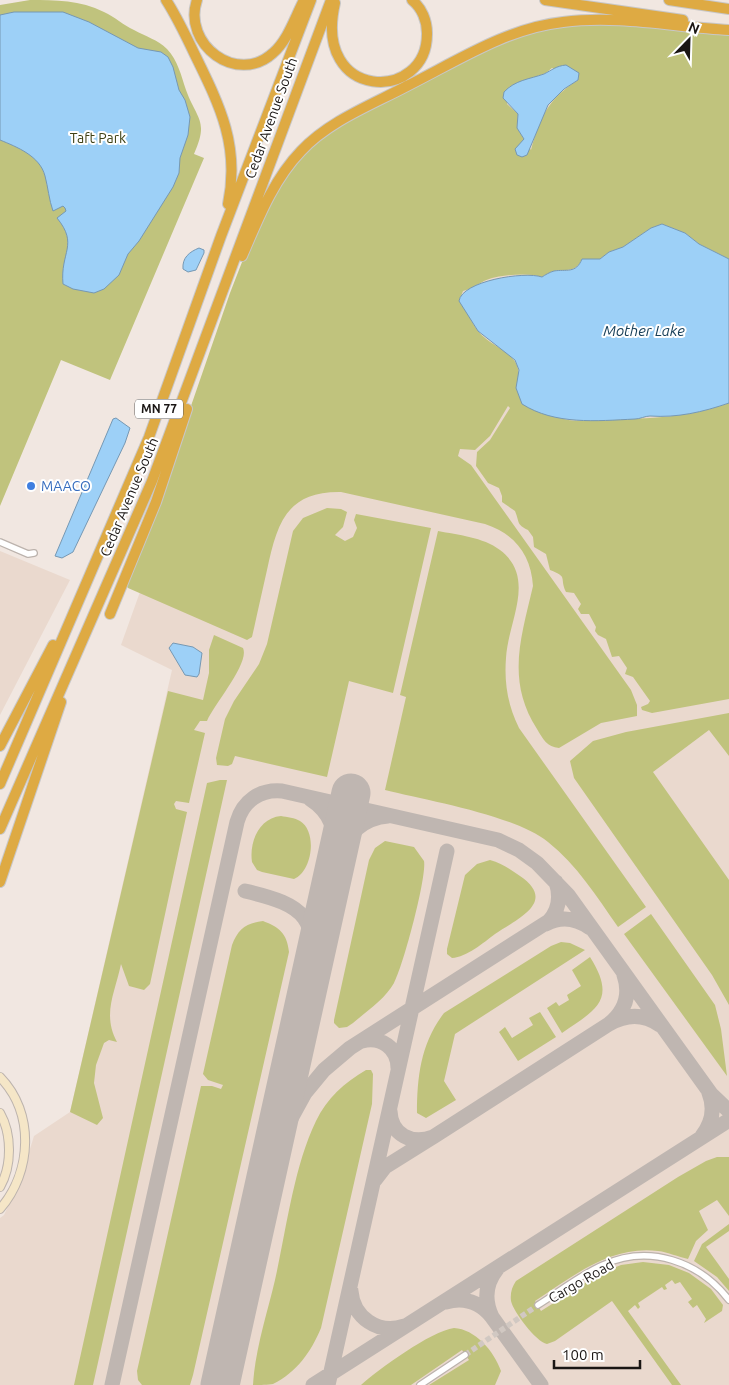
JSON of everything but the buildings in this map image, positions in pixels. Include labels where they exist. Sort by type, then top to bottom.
[{"type":"highway","points":[[166,0],[212,90],[227,128],[231,149],[232,181],[221,236]]},
{"type":"highway","points":[[197,0],[194,22],[203,45],[218,58],[244,65],[261,60],[273,53],[284,39],[304,0]]},
{"type":"highway","name":"Cedar Avenue South","points":[[0,784],[149,437],[221,236],[311,0]]},
{"type":"highway","name":"Cedar Avenue South","points":[[0,829],[152,481],[331,0]]},
{"type":"highway","points":[[335,0],[331,30],[336,55],[352,74],[369,81],[379,82],[405,75],[422,57],[427,40],[426,24],[420,10],[412,0]]},
{"type":"highway","points":[[545,0],[729,28]]},
{"type":"highway","points":[[672,0],[729,9]]},
{"type":"highway","points":[[215,313],[280,177],[312,140],[344,119],[494,42],[545,25],[602,20],[729,28]]},
{"type":"highway","points":[[110,614],[156,502],[192,393],[201,353]]},
{"type":"highway","points":[[0,746],[88,578]]},
{"type":"highway","points":[[0,882],[47,741],[106,587]]},
{"type":"street","points":[[0,542],[28,554],[34,553]]},
{"type":"street","points":[[0,1077],[16,1101],[23,1122],[26,1148],[24,1164],[18,1182],[0,1209]]},
{"type":"street","points":[[0,1113],[6,1124],[9,1148],[7,1168],[0,1188]]},
{"type":"street","name":"Cargo Road","points":[[538,1306],[602,1265],[623,1258],[644,1256],[670,1259],[697,1270],[713,1282],[729,1300]]},
{"type":"street","points":[[420,1385],[465,1355]]},
{"type":"shaded area","points":[[498,72],[729,81],[729,1385],[0,1385],[0,1218],[4,1215],[20,1181],[34,1136],[70,1112],[172,670],[121,645],[150,564]]},
{"type":"shaded area","points":[[0,551],[70,580],[0,715]]},
{"type":"green space","name":"Taft Park","points":[[30,0],[68,2],[95,8],[156,41],[167,49],[177,63],[186,90],[200,120],[201,134],[194,154],[204,158],[110,380],[61,360],[0,506],[0,5]]},
{"type":"green space","points":[[643,24],[729,35],[729,259],[699,244],[685,233],[662,224],[651,228],[623,247],[609,252],[600,259],[582,259],[574,268],[554,271],[542,277],[521,274],[490,279],[463,291],[459,301],[478,331],[514,360],[518,367],[519,376],[516,388],[559,417],[576,421],[662,417],[696,412],[729,403],[729,699],[652,713],[642,710],[641,707],[650,701],[633,677],[625,674],[627,668],[619,656],[612,657],[606,639],[595,631],[596,627],[589,614],[581,614],[578,609],[581,604],[574,593],[566,592],[562,576],[550,570],[546,554],[534,547],[533,537],[528,530],[520,525],[515,511],[502,502],[499,488],[488,483],[476,466],[477,452],[490,440],[510,408],[508,406],[490,436],[475,450],[460,449],[458,456],[471,465],[631,690],[637,705],[637,716],[601,723],[559,748],[546,742],[527,711],[519,676],[521,641],[533,586],[532,575],[520,547],[496,528],[341,492],[322,493],[308,497],[296,504],[287,513],[280,525],[271,553],[252,637],[247,640],[128,588],[126,585],[154,513],[230,293],[251,239],[285,174],[321,136],[495,44],[558,25]],"holes":[[[552,68],[578,80],[559,94],[552,102],[542,118],[531,150],[517,128],[518,114],[507,104],[509,87],[546,73]]]},
{"type":"green space","points":[[327,508],[341,509],[347,512],[343,527],[335,535],[345,541],[353,537],[357,528],[354,520],[356,514],[431,528],[393,693],[349,681],[327,777],[235,756],[232,764],[228,766],[217,765],[216,758],[225,719],[234,701],[259,664],[267,644],[293,531],[303,518]]},
{"type":"green space","points":[[438,531],[486,542],[500,550],[511,561],[517,573],[518,601],[506,658],[506,685],[510,703],[519,728],[646,907],[618,927],[586,882],[568,861],[548,842],[533,832],[470,810],[385,790],[406,697],[400,695]]},
{"type":"green space","points":[[214,635],[243,648],[244,655],[237,673],[207,721],[200,721],[194,730],[205,733],[189,803],[176,801],[174,804],[176,809],[187,812],[150,984],[144,990],[129,986],[121,964],[110,1013],[110,1022],[117,1042],[109,1040],[104,1043],[96,1065],[94,1083],[103,1118],[97,1125],[70,1112],[168,691],[203,700],[209,673],[209,650]]},
{"type":"green space","points":[[729,713],[729,756],[709,730],[653,772],[729,880],[729,1005],[712,975],[574,778],[570,761],[593,741],[626,732]]},
{"type":"green space","points":[[227,780],[93,1385],[74,1385],[207,783]]},
{"type":"green space","points":[[281,816],[293,818],[306,826],[311,842],[309,860],[305,869],[294,879],[257,870],[252,862],[252,847],[257,832],[267,821]]},
{"type":"green space","points":[[385,841],[414,847],[424,861],[422,885],[414,922],[398,974],[390,989],[353,1023],[347,1027],[339,1028],[334,1023],[334,1020],[369,860],[375,848]]},
{"type":"green space","points":[[490,860],[510,869],[531,885],[535,894],[535,902],[523,916],[475,949],[452,958],[447,954],[447,949],[465,875],[477,864]]},
{"type":"green space","points":[[651,914],[715,1005],[721,1029],[727,1076],[624,934]]},
{"type":"green space","points":[[263,921],[278,928],[284,935],[289,952],[193,1375],[190,1385],[142,1385],[138,1380],[137,1371],[201,1086],[212,1086],[221,1089],[223,1085],[208,1080],[203,1074],[232,945],[243,928],[252,923]]},
{"type":"green space","points":[[561,942],[570,943],[585,950],[455,1034],[444,1081],[456,1100],[426,1118],[417,1113],[419,1073],[425,1048],[436,1024],[444,1013],[551,946]]},
{"type":"green space","points":[[590,957],[602,984],[602,994],[593,1010],[562,1033],[547,1008],[556,1002],[559,1006],[569,1000],[567,995],[581,986],[572,970]]},
{"type":"green space","points":[[540,1012],[556,1037],[518,1061],[499,1032],[505,1027],[512,1038],[533,1025],[529,1018]]},
{"type":"green space","points":[[366,1070],[371,1070],[373,1074],[372,1104],[321,1328],[308,1353],[289,1374],[273,1384],[253,1385],[259,1345],[275,1280],[291,1199],[308,1139],[325,1105],[350,1080]]},
{"type":"green space","points":[[717,1157],[729,1157],[729,1216],[717,1200],[699,1211],[708,1230],[696,1241],[688,1259],[658,1251],[640,1250],[624,1253],[592,1265],[535,1301],[541,1311],[601,1273],[621,1265],[643,1262],[669,1265],[689,1273],[711,1289],[723,1305],[722,1311],[704,1323],[706,1319],[697,1305],[693,1308],[688,1302],[692,1299],[680,1282],[675,1284],[672,1280],[665,1285],[667,1289],[664,1290],[662,1287],[638,1303],[640,1307],[638,1309],[635,1305],[628,1311],[681,1385],[672,1385],[612,1301],[555,1341],[547,1344],[531,1332],[516,1312],[511,1301],[513,1286],[516,1281],[678,1177]]},
{"type":"green space","points":[[729,1224],[729,1231],[706,1247],[729,1279],[729,1291],[717,1277],[694,1261],[702,1244]]},
{"type":"green space","points":[[454,1328],[469,1332],[489,1349],[501,1371],[495,1385],[429,1385],[469,1360],[462,1350],[411,1385],[361,1385],[419,1343]]},
{"type":"water","points":[[14,12],[63,12],[89,22],[138,48],[161,52],[168,57],[173,67],[179,90],[185,100],[190,117],[188,135],[180,158],[179,173],[173,187],[139,241],[128,254],[119,275],[104,289],[94,293],[73,289],[63,284],[68,242],[67,235],[57,218],[66,211],[65,208],[63,206],[53,211],[45,176],[38,163],[27,153],[0,140],[0,15]]},
{"type":"water","points":[[566,65],[579,73],[578,80],[564,89],[548,105],[527,155],[522,157],[517,155],[515,149],[524,139],[517,128],[518,114],[503,98],[504,92],[518,82]]},
{"type":"water","name":"Mother Lake","points":[[662,224],[685,233],[699,244],[729,259],[729,403],[700,412],[680,415],[591,421],[562,419],[535,411],[522,404],[516,388],[519,370],[515,360],[478,331],[459,301],[463,294],[471,288],[495,279],[522,275],[542,277],[554,271],[574,269],[580,264],[582,259],[600,259],[609,252],[623,247],[651,228]]},
{"type":"water","points":[[199,248],[204,250],[204,253],[196,270],[188,272],[183,269],[185,259],[192,251]]},
{"type":"water","points":[[116,418],[130,428],[125,443],[73,552],[62,558],[55,556],[113,419]]},
{"type":"water","points":[[173,643],[193,647],[202,653],[197,677],[185,675],[169,648]]},
{"type":"taxiway","points":[[112,1385],[237,822],[243,808],[260,794],[282,791],[498,840],[519,850],[537,863],[568,895],[711,1094],[729,1111]]},
{"type":"taxiway","points":[[310,799],[328,817],[334,830],[338,855],[347,840],[364,823],[379,817],[388,816]]},
{"type":"taxiway","points":[[328,1385],[447,851]]},
{"type":"taxiway","points":[[258,1212],[282,1135],[305,1093],[324,1070],[350,1048],[549,921],[558,903],[556,882]]},
{"type":"taxiway","points":[[245,891],[282,902],[295,909],[304,918],[310,929],[312,943],[309,982]]},
{"type":"taxiway","points":[[546,924],[552,921],[568,919],[590,928]]},
{"type":"taxiway","points":[[624,975],[627,996],[623,1008],[609,1024],[622,1018],[634,1016],[647,1018],[660,1025]]},
{"type":"taxiway","points":[[433,1137],[609,1024]]},
{"type":"taxiway","points":[[362,1041],[376,1040],[387,1045],[395,1055],[398,1068]]},
{"type":"taxiway","points":[[702,1136],[712,1115],[709,1093]]},
{"type":"taxiway","points":[[375,1180],[385,1167],[433,1137],[418,1140],[404,1136],[394,1126],[390,1111]]},
{"type":"taxiway","points":[[313,1385],[729,1120]]},
{"type":"taxiway","points":[[446,1302],[459,1300],[471,1302],[477,1304],[492,1317],[489,1311],[487,1292],[490,1280],[497,1269]]},
{"type":"taxiway","points":[[351,1291],[356,1309],[368,1322],[385,1328],[404,1326]]},
{"type":"taxiway","points":[[492,1317],[541,1385]]},
{"type":"taxiway","points":[[218,1385],[226,1359]]},
{"type":"runway","points":[[220,1385],[351,793]]},
{"type":"tunnel","points":[[465,1355],[538,1305]]},
{"type":"place","name":"MAACO","points":[[31,486]]}]
